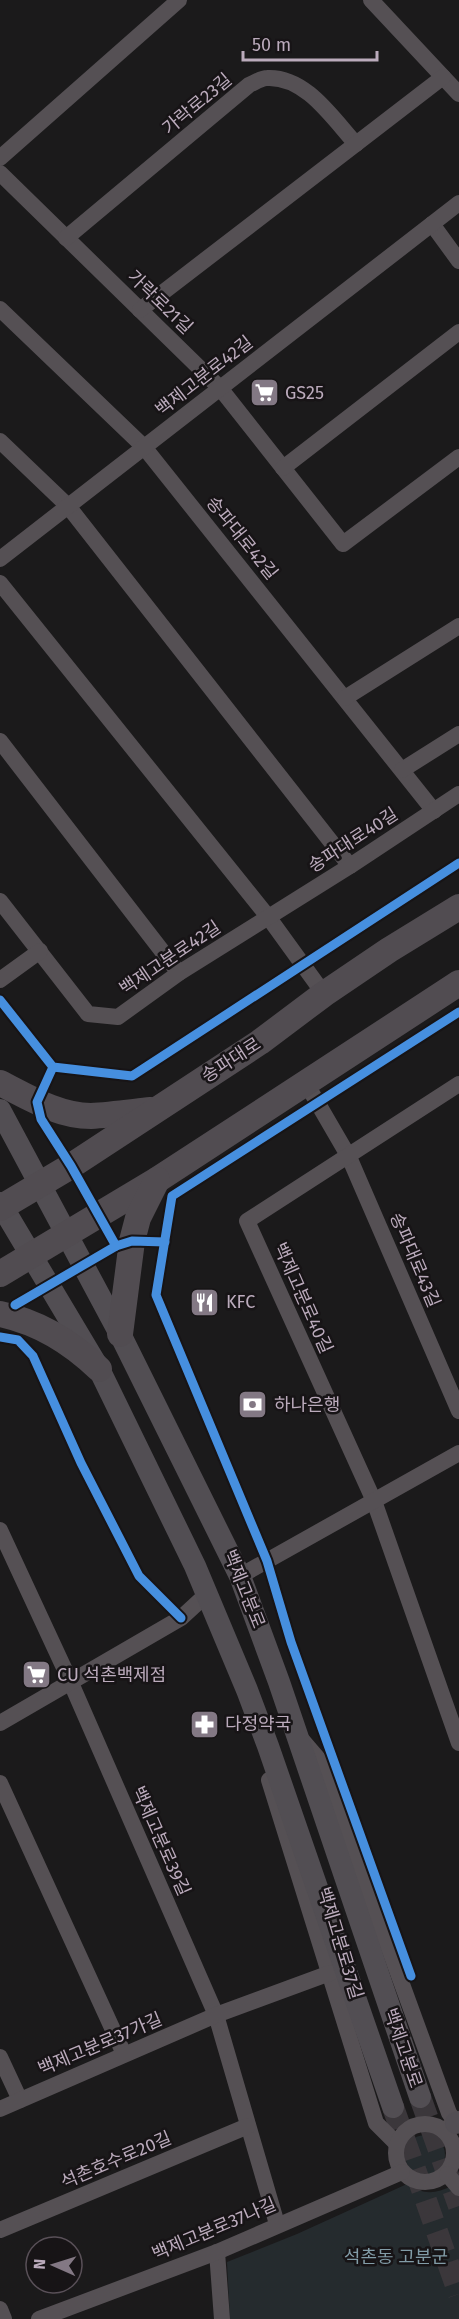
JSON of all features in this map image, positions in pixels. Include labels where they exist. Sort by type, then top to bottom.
[{"type":"main road","name":"송파대로","points":[[1,1206],[71,1166],[260,1042],[324,994],[389,950],[459,907]]},
{"type":"main road","points":[[0,1274],[157,1180],[459,983]]},
{"type":"main road","points":[[0,1083],[37,1102],[61,1111],[89,1116],[155,1109]]},
{"type":"main road","name":"백제고분로","points":[[0,1110],[120,1334],[240,1576],[420,2097]]},
{"type":"main road","points":[[120,1334],[132,1241],[138,1218],[157,1180]]},
{"type":"main road","name":"백제고분로","points":[[1,1206],[99,1369],[195,1566],[268,1746],[393,2107]]},
{"type":"main road","points":[[0,1314],[22,1318],[77,1348],[99,1369]]},
{"type":"street","points":[[0,158],[179,0]]},
{"type":"street","points":[[371,0],[459,94]]},
{"type":"street","points":[[140,310],[443,77]]},
{"type":"street","name":"가락로23길","points":[[66,238],[249,85],[265,78],[283,81],[305,89],[356,144]]},
{"type":"street","name":"가락로21길","points":[[0,173],[220,388],[343,544],[459,457]]},
{"type":"street","name":"백제고분로42길","points":[[0,559],[459,203]]},
{"type":"street","points":[[432,224],[459,261]]},
{"type":"street","name":"송파대로42길","points":[[0,309],[144,447],[434,811]]},
{"type":"street","points":[[283,468],[459,332]]},
{"type":"street","points":[[0,441],[68,506],[350,866]]},
{"type":"street","points":[[0,583],[269,918],[324,994]]},
{"type":"street","points":[[345,698],[459,626]]},
{"type":"street","points":[[402,770],[459,734]]},
{"type":"street","points":[[0,741],[179,973]]},
{"type":"street","name":"송파대로40길","points":[[269,918],[459,794]]},
{"type":"street","name":"백제고분로42길","points":[[0,901],[88,1014],[118,1017],[179,973],[269,918]]},
{"type":"street","points":[[0,980],[40,951]]},
{"type":"street","name":"송파대로43길","points":[[306,1083],[349,1157],[459,1411]]},
{"type":"street","points":[[349,1157],[458,1086]]},
{"type":"street","name":"백제고분로40길","points":[[349,1157],[247,1221],[374,1501],[459,1743]]},
{"type":"street","points":[[240,1576],[459,1453]]},
{"type":"street","name":"백제고분로39길","points":[[0,1530],[71,1683],[216,2015]]},
{"type":"street","points":[[0,1723],[180,1618],[206,1595]]},
{"type":"street","points":[[296,1734],[321,1762],[453,2125],[454,2155],[447,2174],[439,2180],[419,2182],[402,2172],[397,2163],[397,2144],[408,2129],[426,2124],[453,2125]]},
{"type":"street","name":"백제고분로37길","points":[[268,1746],[269,1781],[376,2123],[397,2144]]},
{"type":"street","points":[[0,1783],[124,2054]]},
{"type":"street","name":"백제고분로37가길","points":[[0,2109],[216,2015],[330,1973]]},
{"type":"street","points":[[216,2015],[277,2224]]},
{"type":"street","points":[[0,2057],[20,2100]]},
{"type":"street","name":"석촌호수로20길","points":[[0,2230],[248,2126]]},
{"type":"street","name":"백제고분로37나길","points":[[39,2319],[217,2252],[277,2224],[402,2172]]},
{"type":"street","points":[[447,2174],[459,2188]]},
{"type":"street","points":[[217,2252],[222,2319]]},
{"type":"street","points":[[0,2309],[4,2319]]},
{"type":"green space","points":[[425,2135],[439,2141],[445,2155],[439,2169],[425,2175],[411,2169],[405,2155],[411,2141]]},
{"type":"green space","name":"석촌동 고분군","points":[[407,2184],[424,2192],[440,2191],[452,2186],[459,2195],[459,2319],[230,2319],[227,2262],[297,2234]]},
{"type":"tunnel","points":[[420,2097],[459,2206]]},
{"type":"tunnel","points":[[393,2107],[459,2294]]},
{"type":"cycle path","points":[[0,1000],[53,1067],[132,1076],[459,863]]},
{"type":"cycle path","points":[[411,1976],[291,1642],[267,1561],[156,1295],[172,1196],[459,1012]]},
{"type":"cycle path","points":[[53,1067],[37,1102],[41,1119],[71,1166],[116,1246]]},
{"type":"cycle path","points":[[15,1305],[116,1246],[132,1241],[165,1242]]},
{"type":"cycle path","points":[[0,1337],[18,1340],[33,1356],[81,1463],[139,1576],[181,1618]]},
{"type":"place","name":"GS25","points":[[264,393]]},
{"type":"place","name":"KFC","points":[[205,1302]]},
{"type":"place","name":"하나은행","points":[[253,1405]]},
{"type":"place","name":"CU 석촌백제점","points":[[36,1675]]},
{"type":"place","name":"다정약국","points":[[204,1724]]}]
